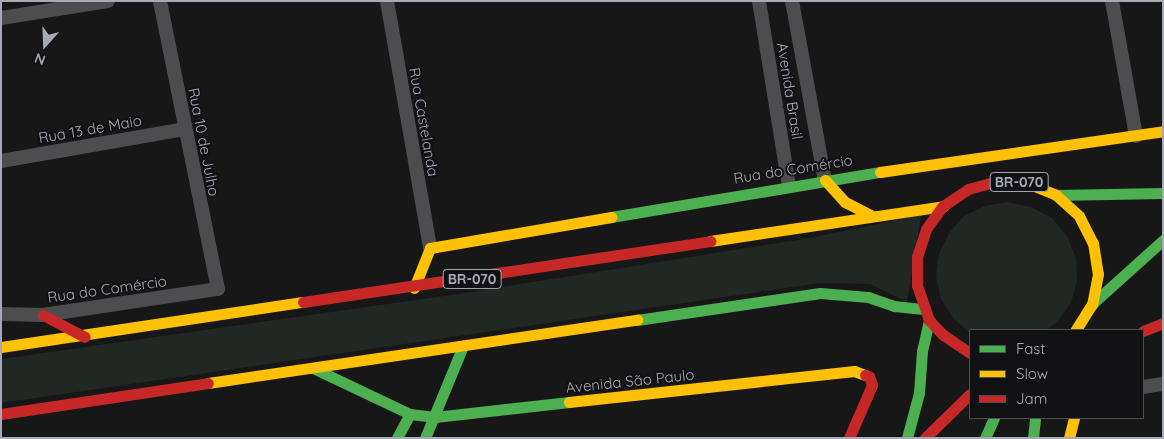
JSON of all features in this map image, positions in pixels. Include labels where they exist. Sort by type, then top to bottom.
[{"type":"main road","name":"Rua do Comércio","points":[[430,248],[824,180],[1163,132]]},
{"type":"main road","points":[[824,180],[845,202],[873,216]]},
{"type":"main road","name":"BR-070","points":[[969,352],[943,335],[926,314],[917,285],[917,257],[926,229],[943,206],[968,189],[997,181],[1028,183],[1056,195],[1079,216],[1093,243],[1098,274],[1092,304]]},
{"type":"main road","name":"BR-070","points":[[1056,195],[1163,193]]},
{"type":"main road","name":"BR-070","points":[[1,347],[85,337],[414,288],[943,206]]},
{"type":"main road","name":"BR-070","points":[[1077,329],[1092,304],[1157,248],[1163,240]]},
{"type":"main road","points":[[414,288],[430,248]]},
{"type":"main road","points":[[1,414],[820,292],[868,297],[926,314],[919,393],[907,438]]},
{"type":"main road","points":[[43,315],[85,337]]},
{"type":"main road","points":[[1144,331],[1163,323]]},
{"type":"main road","points":[[425,438],[463,346]]},
{"type":"main road","name":"Avenida São Paulo","points":[[313,368],[410,414],[435,417],[854,371],[869,376],[872,385],[849,438]]},
{"type":"main road","points":[[925,438],[969,395]]},
{"type":"main road","points":[[397,438],[410,414]]},
{"type":"main road","points":[[985,438],[994,419]]},
{"type":"main road","points":[[1033,438],[1036,419]]},
{"type":"main road","points":[[1069,438],[1074,419]]},
{"type":"street","points":[[1,18],[108,1]]},
{"type":"street","name":"Rua 10 de Julho","points":[[160,1],[184,129],[218,289]]},
{"type":"street","name":"Rua Castelanda","points":[[387,1],[430,248]]},
{"type":"street","name":"Avenida Brasil","points":[[759,1],[789,186]]},
{"type":"street","name":"Avenida Brasil","points":[[792,1],[824,180]]},
{"type":"street","points":[[1112,1],[1136,136]]},
{"type":"street","name":"Rua 13 de Maio","points":[[1,161],[184,129]]},
{"type":"street","name":"Rua do Comércio","points":[[1,314],[43,315],[218,289]]},
{"type":"street","points":[[1144,387],[1163,384]]},
{"type":"shaded area","points":[[1008,202],[1031,207],[1052,218],[1067,236],[1076,258],[1077,281],[1071,303],[1057,322],[1047,329],[969,329],[969,332],[954,319],[941,299],[936,277],[939,254],[949,233],[964,216],[985,206]]},
{"type":"shaded area","points":[[921,215],[907,302],[870,284],[820,283],[1,403],[1,359],[451,295],[810,238]]},
{"type":"traffic: fast","points":[[611,217],[880,172]]},
{"type":"traffic: fast","points":[[1056,195],[1163,193]]},
{"type":"traffic: fast","points":[[1092,304],[1163,240]]},
{"type":"traffic: fast","points":[[637,320],[820,293],[868,297],[894,306],[924,309]]},
{"type":"traffic: fast","points":[[907,438],[919,393],[922,351],[929,320]]},
{"type":"traffic: fast","points":[[425,438],[463,346]]},
{"type":"traffic: fast","points":[[313,368],[410,414],[435,417],[569,402]]},
{"type":"traffic: fast","points":[[397,438],[410,414]]},
{"type":"traffic: fast","points":[[985,438],[994,419]]},
{"type":"traffic: fast","points":[[1033,438],[1035,419]]},
{"type":"traffic: slow","points":[[880,172],[1163,131]]},
{"type":"traffic: slow","points":[[825,180],[845,202],[873,216]]},
{"type":"traffic: slow","points":[[998,181],[1027,183],[1056,195],[1079,216],[1093,243],[1098,274],[1092,304],[1077,329]]},
{"type":"traffic: slow","points":[[710,241],[943,206]]},
{"type":"traffic: slow","points":[[414,288],[430,248],[611,217]]},
{"type":"traffic: slow","points":[[1,347],[303,302]]},
{"type":"traffic: slow","points":[[208,383],[637,320]]},
{"type":"traffic: slow","points":[[569,402],[854,371],[865,375]]},
{"type":"traffic: slow","points":[[1069,438],[1074,419]]},
{"type":"traffic: jam","points":[[969,352],[943,335],[929,320],[917,285],[917,257],[926,229],[943,206],[968,189],[998,181]]},
{"type":"traffic: jam","points":[[303,302],[710,241]]},
{"type":"traffic: jam","points":[[43,315],[85,337]]},
{"type":"traffic: jam","points":[[1144,331],[1163,323]]},
{"type":"traffic: jam","points":[[849,438],[872,385],[869,376],[865,375]]},
{"type":"traffic: jam","points":[[1,414],[208,383]]},
{"type":"traffic: jam","points":[[925,438],[969,395]]}]
